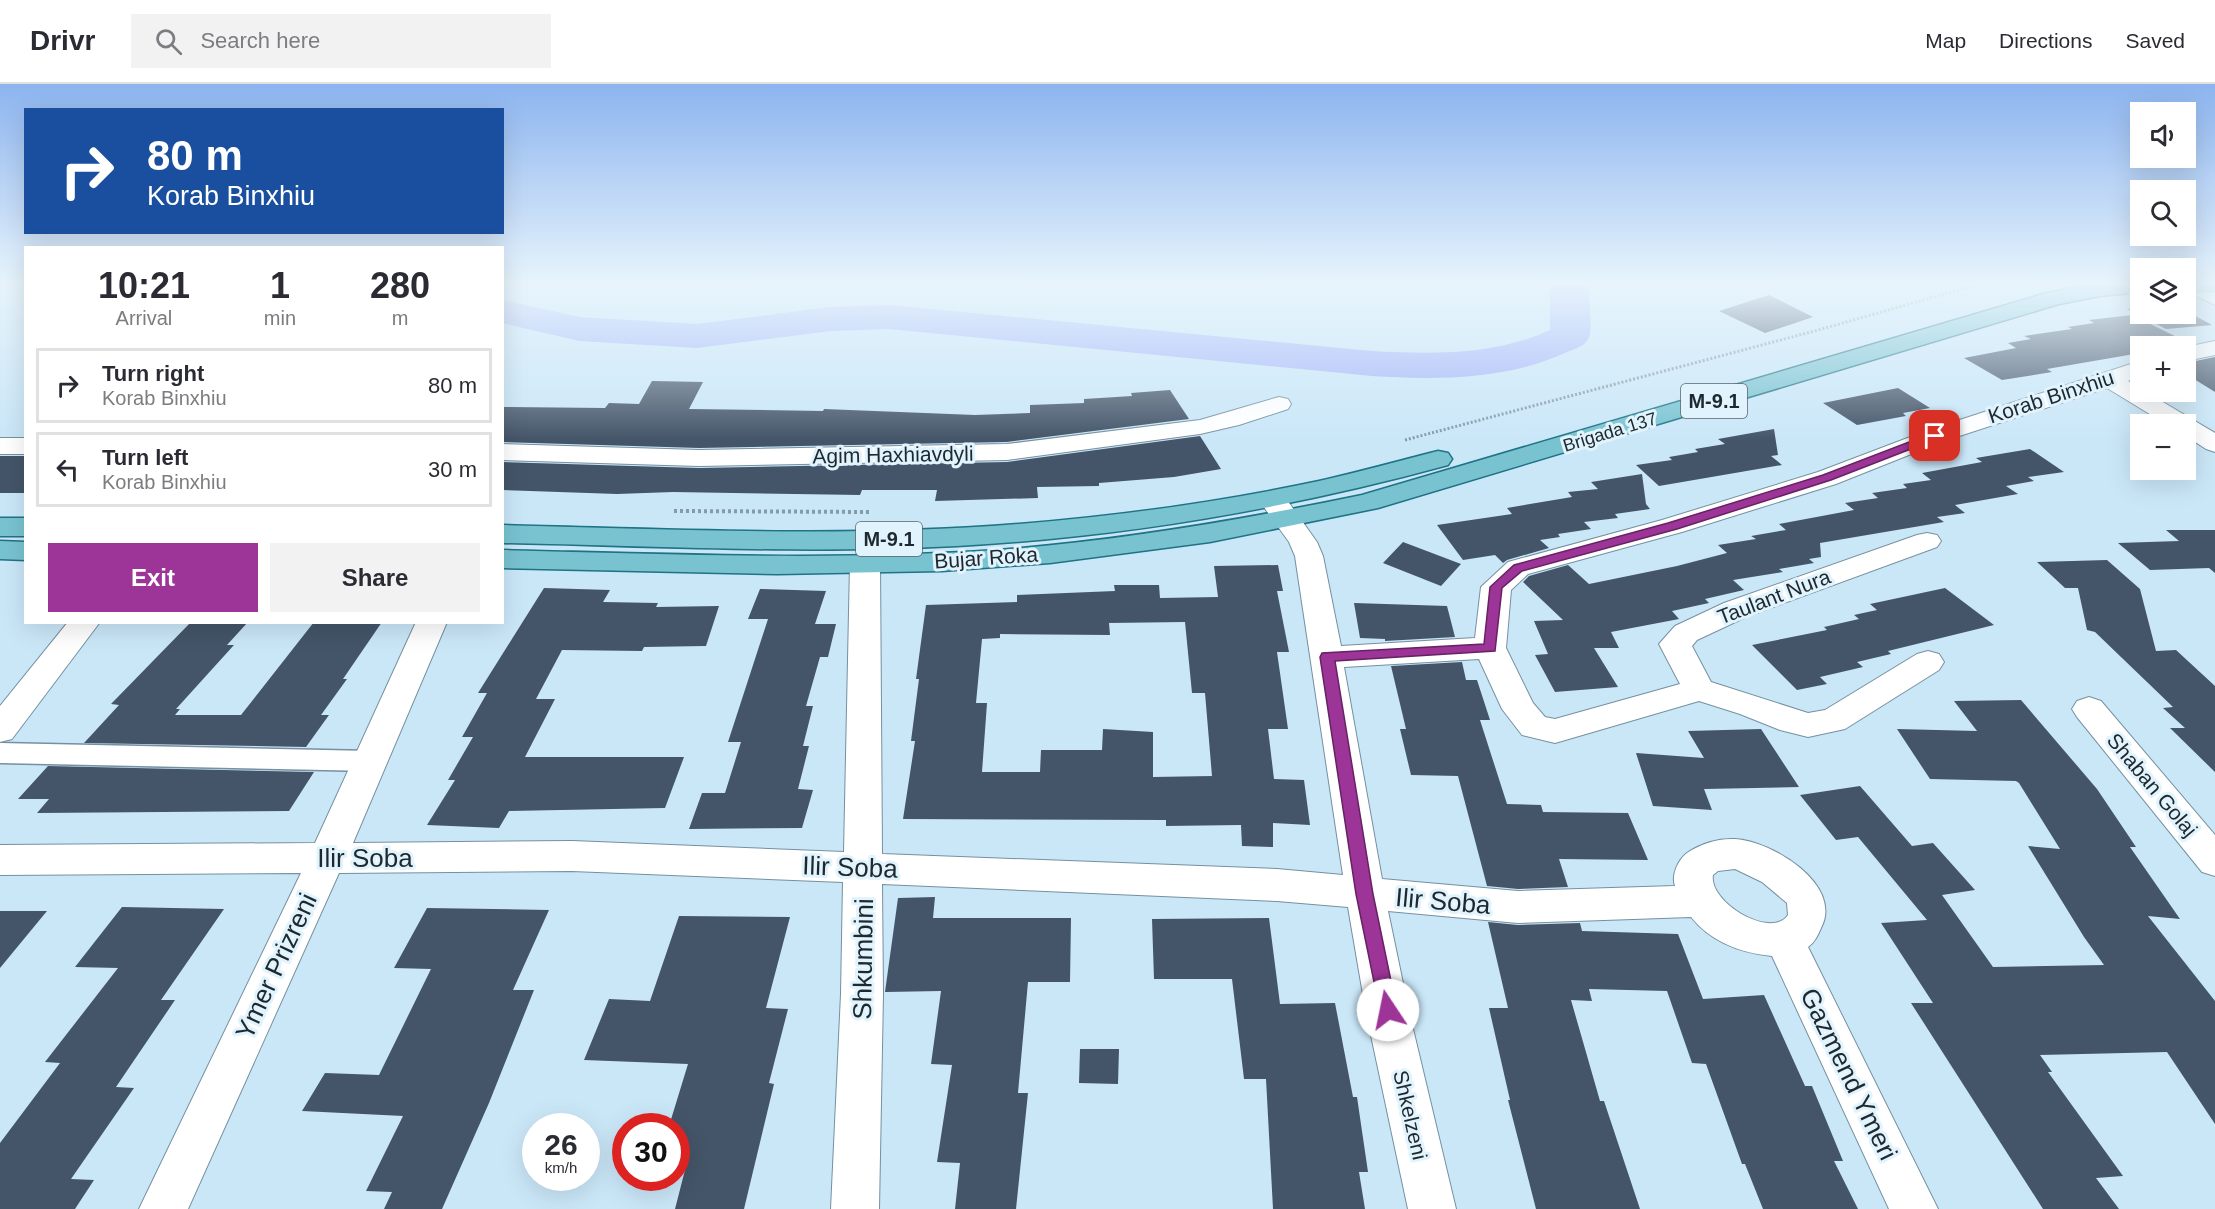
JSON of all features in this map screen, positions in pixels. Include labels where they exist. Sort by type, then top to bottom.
[{"type":"main road","name":"Brigada 137","points":[[1280,510],[1412,466],[1868,334]]},
{"type":"main road","name":"Brigada 137","points":[[1280,510],[1432,484],[1933,334]]},
{"type":"main road","name":"Bujar Roka","points":[[504,534],[809,539],[956,537],[1280,510]]},
{"type":"main road","name":"Bujar Roka","points":[[504,559],[865,564],[944,562],[1100,549],[1280,510]]},
{"type":"main road","points":[[0,527],[24,527]]},
{"type":"main road","points":[[0,550],[24,550]]},
{"type":"street","points":[[2196,352],[2215,348]]},
{"type":"street","name":"Korab Binxhiu","points":[[1490,648],[1496,587],[1518,568],[1672,526],[1816,481],[1935,436],[2130,372]]},
{"type":"street","points":[[2110,380],[2166,414]]},
{"type":"street","name":"Agim Haxhiavdyli","points":[[504,452],[699,458],[1007,452],[1200,427],[1279,404]]},
{"type":"street","points":[[2196,432],[2215,444]]},
{"type":"street","points":[[0,446],[24,446]]},
{"type":"street","name":"Shkelzeni","points":[[1280,510],[1303,542],[1309,556],[1365,894],[1397,1057],[1432,1209]]},
{"type":"street","name":"Taulant Nura","points":[[1699,690],[1675,644],[1686,633],[1735,610],[1927,541]]},
{"type":"street","name":"Shkumbini","points":[[855,1209],[864,867],[865,564]]},
{"type":"street","points":[[6,709],[83,624]]},
{"type":"street","name":"Ymer Prizreni","points":[[163,1209],[327,858],[431,624]]},
{"type":"street","points":[[1327,657],[1490,648],[1519,709],[1534,727],[1555,731],[1699,690],[1752,706],[1792,722],[1808,725],[1833,721],[1928,662]]},
{"type":"street","name":"Shaban Golaj","points":[[2089,709],[2215,861]]},
{"type":"street","points":[[0,753],[371,761]]},
{"type":"street","points":[[1724,854],[1757,859],[1788,878],[1802,895],[1807,912],[1803,927],[1798,933],[1784,939],[1758,940],[1734,932],[1713,918],[1699,901],[1694,892],[1692,876],[1700,863],[1714,855],[1724,854]]},
{"type":"street","name":"Ilir Soba","points":[[0,860],[572,856],[1277,885],[1518,906],[1699,901]]},
{"type":"street","name":"Gazmend Ymeri","points":[[1784,939],[1914,1209]]},
{"type":"path","points":[[1396,442],[1801,334]]},
{"type":"path","points":[[667,510],[878,512]]},
{"type":"building","points":[[2172,334],[2175,336],[2130,336],[2130,355],[2047,369],[2052,372],[2002,380],[1964,358],[2016,348],[2008,343],[2031,339],[2024,336]]},
{"type":"building","points":[[2215,357],[2215,392],[2196,380],[2196,361]]},
{"type":"building","points":[[652,381],[703,382],[689,409],[823,411],[824,409],[975,415],[1030,413],[1030,405],[1084,403],[1084,399],[1132,396],[1131,393],[1170,390],[1189,419],[1007,442],[699,448],[504,442],[504,407],[605,408],[609,403],[639,404]]},
{"type":"building","points":[[1898,388],[1930,408],[1903,413],[1906,416],[1857,425],[1823,403]]},
{"type":"building","points":[[1774,429],[1778,455],[1771,456],[1782,465],[1659,486],[1636,465],[1672,460],[1669,457],[1698,452],[1695,449],[1725,444],[1718,439]]},
{"type":"building","points":[[1200,436],[1221,469],[1174,477],[1099,483],[1099,486],[1037,487],[1038,498],[935,501],[937,490],[862,490],[860,495],[673,492],[617,494],[504,490],[504,462],[699,468],[1007,462]]},
{"type":"building","points":[[2030,449],[2064,472],[2028,477],[2034,481],[2006,486],[2018,494],[1955,505],[1965,513],[1937,517],[1944,522],[1820,543],[1821,557],[1809,559],[1814,563],[1779,569],[1783,572],[1733,580],[1744,590],[1705,599],[1709,603],[1672,611],[1679,619],[1611,632],[1619,648],[1594,648],[1618,687],[1555,692],[1535,655],[1548,654],[1534,621],[1563,620],[1523,582],[1529,576],[1568,565],[1589,584],[1677,566],[1727,553],[1718,545],[1756,539],[1751,536],[1786,530],[1779,524],[1854,510],[1845,503],[1878,498],[1872,493],[1907,488],[1903,484],[1931,480],[1922,473],[1982,462],[1976,458]]},
{"type":"building","points":[[0,456],[24,456],[24,493],[0,493]]},
{"type":"building","points":[[1642,474],[1646,504],[1650,509],[1615,514],[1618,518],[1584,522],[1591,529],[1558,534],[1560,537],[1540,540],[1549,548],[1503,563],[1495,555],[1463,560],[1437,525],[1512,514],[1507,508],[1572,497],[1568,492],[1598,489],[1591,482]]},
{"type":"building","points":[[2166,530],[2215,530],[2215,573],[2209,568],[2150,570],[2118,543],[2179,541]]},
{"type":"building","points":[[1403,542],[1461,564],[1441,586],[1383,563]]},
{"type":"building","points":[[2107,560],[2140,589],[2156,651],[2176,650],[2215,686],[2215,772],[2170,728],[2185,728],[2163,708],[2173,707],[2095,632],[2087,630],[2078,588],[2065,588],[2037,562]]},
{"type":"building","points":[[1278,565],[1283,591],[1277,591],[1289,652],[1277,652],[1288,729],[1268,729],[1274,779],[1304,780],[1310,825],[1273,823],[1273,847],[1242,846],[1241,825],[1166,826],[1166,820],[903,819],[915,741],[911,741],[919,679],[916,679],[926,605],[1017,602],[1017,595],[1115,591],[1114,585],[1159,585],[1160,598],[1218,597],[1214,566]],"holes":[[[1185,622],[1192,693],[1205,693],[1212,776],[1153,777],[1153,732],[1103,729],[1102,750],[1041,750],[1040,772],[982,772],[987,703],[976,703],[982,639],[1000,638],[1000,634],[1110,635],[1109,623]]]},
{"type":"building","points":[[544,588],[610,590],[603,602],[658,603],[656,607],[719,606],[706,646],[644,647],[642,651],[562,650],[536,699],[555,699],[525,757],[684,757],[665,808],[509,811],[499,828],[427,825],[455,780],[448,780],[473,737],[462,737],[487,693],[478,693]]},
{"type":"building","points":[[1945,588],[1994,625],[1888,651],[1891,654],[1857,662],[1863,667],[1820,677],[1827,684],[1797,690],[1752,645],[1827,630],[1824,627],[1859,619],[1854,615],[1877,610],[1870,604]]},
{"type":"building","points":[[760,589],[826,591],[815,624],[836,624],[828,657],[820,657],[806,706],[813,706],[803,746],[809,746],[798,789],[813,790],[802,828],[689,829],[702,793],[725,793],[741,742],[728,742],[768,619],[748,619]]},
{"type":"building","points":[[1354,603],[1447,606],[1455,637],[1385,641],[1385,639],[1360,638]]},
{"type":"building","points":[[189,624],[246,624],[227,645],[234,645],[176,709],[180,709],[175,715],[241,715],[312,624],[381,624],[343,679],[347,679],[321,715],[329,715],[306,747],[84,743],[119,705],[111,704]]},
{"type":"building","points":[[1462,662],[1466,680],[1477,680],[1490,720],[1480,720],[1507,804],[1541,805],[1543,812],[1628,813],[1648,860],[1559,859],[1568,887],[1518,889],[1487,886],[1458,776],[1411,775],[1400,729],[1406,729],[1391,666]]},
{"type":"building","points":[[2021,700],[2097,789],[2136,847],[2130,847],[2180,919],[2148,916],[2215,1001],[2215,1124],[2167,1052],[2040,1055],[2052,1072],[2048,1072],[2123,1176],[2096,1178],[2119,1209],[2043,1209],[1911,1003],[1933,1003],[1881,923],[1927,920],[1858,837],[1836,840],[1800,795],[1860,786],[1912,846],[1933,843],[1975,890],[1942,895],[1993,967],[2104,965],[2028,846],[2060,849],[2019,783],[2016,781],[1930,779],[1897,729],[1977,731],[1954,701]]},
{"type":"building","points":[[1761,729],[1799,787],[1704,789],[1712,810],[1653,806],[1636,753],[1704,758],[1688,731]]},
{"type":"building","points":[[48,766],[314,772],[289,811],[37,813],[49,799],[18,799]]},
{"type":"building","points":[[935,897],[933,918],[1071,918],[1070,982],[1028,982],[1018,1093],[1028,1093],[1016,1209],[955,1209],[960,1163],[937,1162],[952,1065],[931,1064],[941,991],[885,992],[898,898]]},
{"type":"building","points":[[122,907],[224,909],[161,1000],[175,1000],[116,1087],[134,1088],[71,1179],[94,1180],[75,1209],[0,1209],[0,1143],[60,1063],[45,1062],[118,968],[75,967]]},
{"type":"building","points":[[427,908],[549,910],[513,990],[534,990],[489,1103],[442,1209],[384,1209],[392,1192],[366,1191],[403,1116],[302,1111],[325,1073],[379,1075],[431,969],[394,968]]},
{"type":"building","points":[[0,911],[47,911],[0,968]]},
{"type":"building","points":[[679,916],[790,917],[766,1008],[788,1009],[769,1083],[774,1084],[744,1209],[675,1209],[680,1191],[690,1191],[690,1113],[673,1113],[688,1064],[584,1060],[609,999],[650,1001]]},
{"type":"building","points":[[1269,918],[1280,1004],[1335,1003],[1353,1097],[1357,1097],[1368,1172],[1359,1172],[1365,1209],[1273,1209],[1266,1079],[1244,1079],[1232,979],[1154,979],[1152,919]]},
{"type":"building","points":[[1488,922],[1518,925],[1580,923],[1582,931],[1678,934],[1703,999],[1764,995],[1805,1086],[1812,1086],[1843,1161],[1834,1161],[1858,1209],[1763,1209],[1745,1164],[1742,1164],[1706,1064],[1692,1063],[1667,991],[1589,989],[1592,1001],[1571,1000],[1600,1101],[1604,1101],[1640,1209],[1536,1209],[1508,1100],[1510,1100],[1489,1008],[1508,1008]]},
{"type":"building","points":[[1080,1049],[1119,1049],[1118,1084],[1079,1083]]},
{"type":"waterway","points":[[672,334],[709,334]]},
{"type":"waterway","points":[[1083,334],[1408,366],[1482,362],[1519,356],[1539,350],[1570,334]]},
{"type":"route","points":[[1388,1010],[1365,894],[1327,657],[1415,654],[1490,648],[1493,599],[1496,587],[1518,568],[1672,526],[1827,477],[1935,436]]}]
